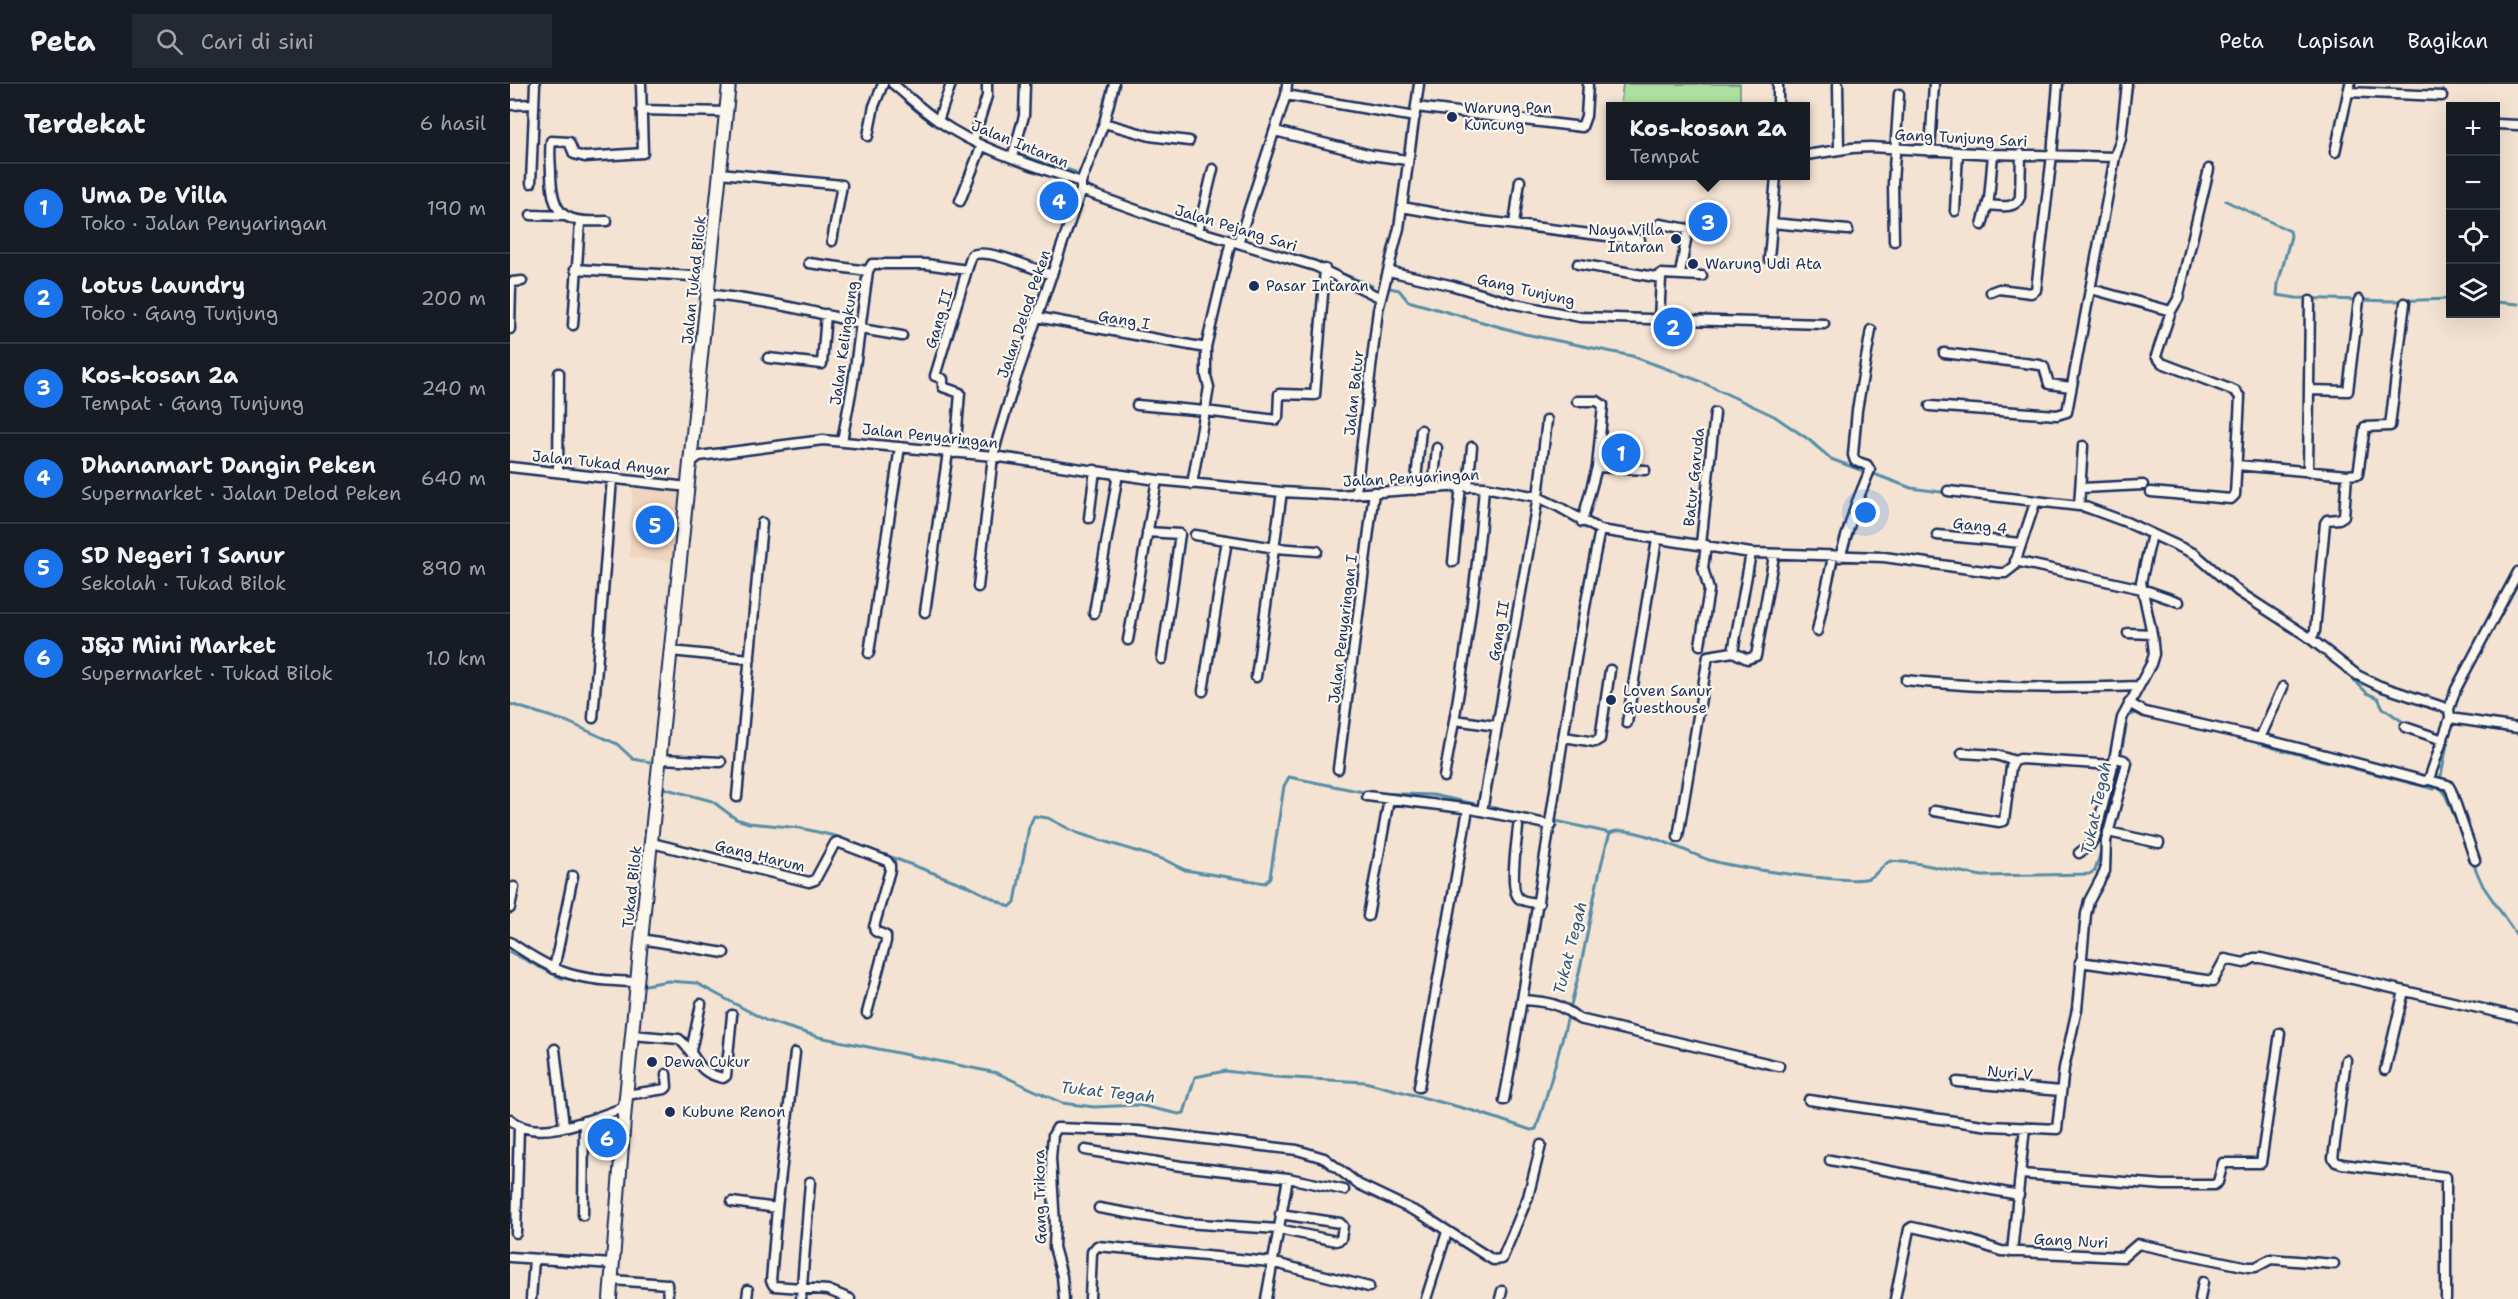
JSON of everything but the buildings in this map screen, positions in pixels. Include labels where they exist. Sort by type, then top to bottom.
[{"type":"street","points":[[531,183],[533,104],[536,84]]},
{"type":"street","points":[[565,216],[552,197],[551,141],[569,142],[574,154],[585,157],[641,154],[643,152],[641,84]]},
{"type":"street","name":"Jalan Tukad Bilok","points":[[689,483],[694,457],[707,294],[729,84]]},
{"type":"street","points":[[868,136],[874,106],[883,84]]},
{"type":"street","name":"Jalan Intaran","points":[[893,84],[938,121],[982,146],[1081,186]]},
{"type":"street","points":[[938,121],[951,84]]},
{"type":"street","points":[[973,141],[987,96],[987,84]]},
{"type":"street","points":[[1012,158],[1024,116],[1025,84]]},
{"type":"street","name":"Jalan Delod Peken","points":[[978,587],[993,456],[1015,381],[1104,123],[1114,84]]},
{"type":"street","points":[[1192,484],[1209,387],[1206,376],[1206,348],[1234,242],[1275,131],[1287,84]]},
{"type":"street","name":"Jalan Batur","points":[[1356,492],[1381,298],[1402,207],[1419,84]]},
{"type":"street","points":[[1778,84],[1778,102]]},
{"type":"street","points":[[1838,84],[1839,149]]},
{"type":"street","points":[[1930,151],[1934,84]]},
{"type":"street","points":[[1991,292],[1999,289],[2031,293],[2036,290],[2058,84]]},
{"type":"street","points":[[1930,406],[2065,414],[2115,158],[2121,138],[2127,84]]},
{"type":"street","points":[[1416,107],[1582,127],[1586,116],[1588,85]]},
{"type":"street","points":[[2335,152],[2349,88],[2442,96]]},
{"type":"street","points":[[1894,241],[1895,148],[1899,94]]},
{"type":"street","points":[[1286,95],[1415,117]]},
{"type":"street","points":[[510,105],[533,104]]},
{"type":"street","points":[[641,111],[726,112]]},
{"type":"street","points":[[1104,123],[1150,136],[1189,141]]},
{"type":"street","points":[[2500,124],[2518,125]]},
{"type":"street","points":[[1275,131],[1371,155],[1407,160]]},
{"type":"street","points":[[960,201],[982,146]]},
{"type":"street","name":"Gang Tunjung Sari","points":[[1810,154],[1839,149],[1895,148],[1958,153],[2115,158]]},
{"type":"street","points":[[1956,211],[1958,153]]},
{"type":"street","points":[[1982,225],[1988,205],[1993,154]]},
{"type":"street","points":[[1988,205],[2012,206],[2017,203],[2020,197],[2021,154]]},
{"type":"street","points":[[1198,231],[1213,169]]},
{"type":"street","points":[[2151,492],[2233,499],[2241,402],[2238,394],[2162,363],[2156,356],[2171,310],[2178,299],[2209,169]]},
{"type":"street","points":[[720,173],[842,185],[832,242]]},
{"type":"street","points":[[1769,260],[1776,180]]},
{"type":"street","points":[[1514,224],[1520,181]]},
{"type":"street","name":"Jalan Pejang Sari","points":[[1081,186],[1198,231],[1325,269],[1381,298]]},
{"type":"street","points":[[1402,207],[1475,220],[1640,240]]},
{"type":"street","points":[[531,215],[565,216],[580,222],[608,221]]},
{"type":"street","points":[[573,325],[575,269],[580,222]]},
{"type":"street","points":[[1772,223],[1848,230]]},
{"type":"street","points":[[1660,224],[1688,229],[1680,273]]},
{"type":"street","points":[[967,270],[972,255],[978,253],[1052,275]]},
{"type":"street","points":[[809,263],[868,271]]},
{"type":"street","name":"Jalan Kelingkung","points":[[842,441],[868,271],[874,263],[926,264],[967,270]]},
{"type":"street","points":[[1578,264],[1660,278]]},
{"type":"street","points":[[575,269],[709,277]]},
{"type":"street","points":[[1137,405],[1276,420],[1279,394],[1315,395],[1325,269]]},
{"type":"street","name":"Gang II","points":[[951,452],[960,393],[943,387],[943,379],[935,376],[967,270]]},
{"type":"street","name":"Gang Tunjung","points":[[1389,271],[1548,312],[1580,317],[1824,324]]},
{"type":"street","points":[[1659,320],[1661,274],[1680,273],[1702,276]]},
{"type":"street","points":[[510,329],[511,285],[512,282],[522,281]]},
{"type":"street","points":[[2091,289],[2171,310]]},
{"type":"street","points":[[707,294],[760,301],[826,314],[902,336]]},
{"type":"street","points":[[2309,390],[2348,391],[2359,300]]},
{"type":"street","points":[[2308,472],[2310,301]]},
{"type":"street","points":[[2237,465],[2356,475],[2361,470],[2365,427],[2390,426],[2405,303]]},
{"type":"street","points":[[768,358],[822,364],[826,314]]},
{"type":"street","name":"Gang I","points":[[1037,317],[1206,348]]},
{"type":"street","points":[[1817,631],[1837,557],[1870,470],[1867,465],[1856,461],[1853,455],[1857,410],[1870,330]]},
{"type":"street","points":[[1944,352],[2040,365],[2044,367],[2049,384],[2071,387]]},
{"type":"street","points":[[558,472],[559,373]]},
{"type":"street","points":[[1577,401],[1598,401],[1603,405],[1597,467],[1582,522]]},
{"type":"street","name":"Batur Garuda","points":[[1700,645],[1709,590],[1703,568],[1715,413]]},
{"type":"street","name":"Gang II","points":[[1483,807],[1538,498],[1547,420]]},
{"type":"street","points":[[1415,490],[1421,430]]},
{"type":"street","name":"Jalan Penyaringan","points":[[694,457],[803,442],[842,441],[993,456],[1157,480],[1282,492],[1339,495],[1356,492],[1484,487],[1538,498],[1600,530],[1751,554],[1884,557],[1998,573],[2010,570],[2015,561]]},
{"type":"street","points":[[2080,505],[2083,446]]},
{"type":"street","points":[[869,653],[900,447]]},
{"type":"street","points":[[1453,562],[1472,447]]},
{"type":"street","points":[[1433,489],[1437,448]]},
{"type":"street","points":[[926,612],[951,452]]},
{"type":"street","name":"Jalan Tukad Anyar","points":[[510,467],[612,479],[689,483]]},
{"type":"street","points":[[1597,467],[1645,470]]},
{"type":"street","points":[[1089,518],[1095,470]]},
{"type":"street","points":[[1094,613],[1118,474]]},
{"type":"street","points":[[2311,639],[2315,631],[2325,523],[2327,520],[2344,516],[2347,475]]},
{"type":"street","points":[[593,718],[612,479]]},
{"type":"street","points":[[1128,640],[1157,480]]},
{"type":"street","name":"Tukad Bilok","points":[[610,1299],[641,939],[689,483]]},
{"type":"street","points":[[2082,488],[2143,485]]},
{"type":"street","points":[[1444,777],[1479,561],[1484,487]]},
{"type":"street","points":[[1948,491],[2035,503],[2080,505],[2117,518],[2194,554],[2239,592],[2311,639],[2356,675],[2450,714],[2518,728]]},
{"type":"street","points":[[1256,676],[1282,492]]},
{"type":"street","name":"Jalan Penyaringan I","points":[[1338,769],[1374,492]]},
{"type":"street","points":[[2035,503],[2015,561],[2142,589],[2179,602]]},
{"type":"street","points":[[738,797],[762,523]]},
{"type":"street","points":[[1504,1100],[1524,1000],[1580,627],[1600,530]]},
{"type":"street","points":[[1147,532],[1180,534],[1162,659]]},
{"type":"street","points":[[2079,854],[2094,837],[2118,760],[2120,724],[2154,654],[2142,589],[2142,569],[2152,534]]},
{"type":"street","points":[[1195,535],[1275,548],[1317,551]]},
{"type":"street","name":"Gang 4","points":[[1937,535],[2021,543]]},
{"type":"street","points":[[1627,723],[1657,539]]},
{"type":"street","points":[[1203,691],[1227,540]]},
{"type":"street","points":[[1733,652],[1751,554]]},
{"type":"street","points":[[1678,837],[1708,656],[1733,652],[1747,659],[1756,656],[1774,556]]},
{"type":"street","points":[[2429,780],[2466,668],[2518,572]]},
{"type":"street","points":[[2128,633],[2152,634]]},
{"type":"street","points":[[671,651],[750,659]]},
{"type":"street","points":[[1564,737],[1595,742],[1600,739],[1610,670]]},
{"type":"street","points":[[1906,680],[1963,687],[2050,689],[2138,686]]},
{"type":"street","points":[[2260,738],[2283,687]]},
{"type":"street","points":[[2129,703],[2145,712],[2260,738],[2448,786],[2475,860]]},
{"type":"street","points":[[1455,720],[1496,726]]},
{"type":"street","points":[[2405,727],[2443,740]]},
{"type":"street","points":[[1962,753],[1996,755],[2015,761]]},
{"type":"street","points":[[661,759],[721,762]]},
{"type":"street","points":[[1809,1100],[1989,1126],[2057,1129],[2061,1091],[2075,1025],[2080,962],[2089,901],[2105,871],[2108,832],[2127,763],[2118,760],[2020,759],[2015,761],[2011,767],[2004,821],[1934,811]]},
{"type":"street","points":[[1367,796],[1468,809],[1483,807],[1551,825]]},
{"type":"street","points":[[1368,916],[1389,799]]},
{"type":"street","points":[[1419,1087],[1468,809]]},
{"type":"street","points":[[1518,827],[1513,884],[1515,894],[1520,899],[1539,904]]},
{"type":"street","points":[[2108,832],[2159,843]]},
{"type":"street","name":"Gang Harum","points":[[652,843],[809,882],[815,880],[837,842],[887,861],[891,865],[874,927],[875,931],[886,936],[886,941],[867,1013]]},
{"type":"street","points":[[554,969],[573,876]]},
{"type":"street","points":[[510,908],[514,887]]},
{"type":"street","points":[[641,939],[724,953]]},
{"type":"street","points":[[510,942],[554,969],[578,977],[637,987]]},
{"type":"street","points":[[2080,962],[2213,981],[2225,959],[2247,963],[2254,958],[2518,1017]]},
{"type":"street","points":[[2385,1070],[2404,991]]},
{"type":"street","points":[[1524,1000],[1553,1003],[1564,1007],[1579,1019],[1779,1066]]},
{"type":"street","points":[[691,1051],[701,1004]]},
{"type":"street","points":[[632,1035],[677,1038],[691,1051],[704,1072],[725,1077],[732,1015]]},
{"type":"street","points":[[2021,1174],[2163,1185],[2214,1185],[2218,1182],[2223,1163],[2261,1163],[2280,1033]]},
{"type":"street","points":[[555,1049],[564,1126]]},
{"type":"street","points":[[795,1053],[771,1281],[774,1286],[828,1290],[850,1299]]},
{"type":"street","points":[[2346,1060],[2333,1158],[2342,1164],[2446,1177],[2446,1299]]},
{"type":"street","points":[[516,1233],[513,1123],[532,1130],[584,1121],[626,1101],[665,1089],[667,1087],[666,1074]]},
{"type":"street","name":"Nuri V","points":[[1957,1082],[2061,1091]]},
{"type":"street","points":[[583,1215],[584,1121]]},
{"type":"street","name":"Gang Trikora","points":[[1064,1299],[1062,1276],[1054,1246],[1052,1158],[1055,1130],[1060,1127],[1138,1131],[1297,1150],[1324,1158],[1358,1184],[1421,1214],[1447,1232]]},
{"type":"street","points":[[2012,1252],[2025,1127]]},
{"type":"street","points":[[1426,1299],[1447,1232],[1493,1260],[1502,1259],[1528,1197],[1541,1145]]},
{"type":"street","points":[[1084,1150],[1180,1166],[1288,1178],[1344,1190]]},
{"type":"street","points":[[1830,1160],[2019,1195]]},
{"type":"street","points":[[1266,1299],[1288,1178]]},
{"type":"street","points":[[801,1299],[810,1182]]},
{"type":"street","points":[[732,1202],[777,1208]]},
{"type":"street","points":[[1099,1208],[1184,1223],[1278,1229],[1336,1241],[1341,1239],[1343,1226],[1340,1222],[1280,1214]]},
{"type":"street","name":"Gang Nuri","points":[[1895,1299],[1910,1228],[1958,1237],[1989,1248],[2012,1252],[2123,1257],[2138,1244],[2248,1267],[2256,1267],[2271,1259],[2334,1264]]},
{"type":"street","points":[[1090,1299],[1092,1252],[1097,1246],[1272,1263],[1369,1287]]},
{"type":"street","points":[[510,1257],[612,1264]]},
{"type":"street","points":[[531,1299],[534,1259]]},
{"type":"street","points":[[612,1280],[667,1284],[668,1299]]},
{"type":"street","points":[[2200,1299],[2203,1282]]},
{"type":"shaded area","points":[[633,485],[681,488],[683,492],[676,562],[629,557]]},
{"type":"green space","points":[[1623,84],[1740,84],[1740,102],[1621,102]]},
{"type":"waterway","points":[[910,93],[936,114]]},
{"type":"waterway","points":[[978,139],[1007,151]]},
{"type":"waterway","points":[[1016,154],[1042,162]]},
{"type":"waterway","points":[[1050,164],[1075,172]]},
{"type":"waterway","points":[[1084,185],[1105,194]]},
{"type":"waterway","points":[[2226,201],[2290,231],[2291,236],[2277,295],[2296,298],[2392,301],[2446,299]]},
{"type":"waterway","points":[[1165,216],[1193,225]]},
{"type":"waterway","points":[[1200,227],[1235,238]]},
{"type":"waterway","points":[[1243,240],[1253,243]]},
{"type":"waterway","points":[[1331,269],[1372,286]]},
{"type":"waterway","points":[[1385,287],[1399,290],[1408,301],[1525,334],[1632,356],[1697,380],[1774,416],[1808,439],[1831,459],[1863,471]]},
{"type":"waterway","points":[[2500,302],[2518,304]]},
{"type":"waterway","points":[[1874,474],[1911,488],[1948,493]]},
{"type":"waterway","points":[[2076,510],[2102,517]]},
{"type":"waterway","points":[[2130,528],[2146,536]]},
{"type":"waterway","points":[[2182,552],[2234,593],[2318,649]]},
{"type":"waterway","points":[[2342,668],[2367,693],[2378,698],[2383,708],[2406,724]]},
{"type":"waterway","points":[[510,704],[568,722],[617,744],[633,759],[650,762]]},
{"type":"waterway","name":"Tukat Tegah","points":[[640,986],[668,981],[696,983],[767,1021],[819,1037],[997,1073],[1062,1103],[1094,1107],[1138,1105],[1179,1114],[1184,1113],[1195,1077],[1225,1071],[1275,1077],[1365,1082],[1474,1111],[1531,1130],[1536,1129],[1559,1051],[1610,833],[1619,831],[1644,835],[1722,863],[1765,871],[1839,879],[1869,878],[1890,861],[1915,863],[1982,876],[2089,874],[2095,871],[2101,851],[2102,834],[2115,786],[2128,716],[2136,713],[2143,715]]},
{"type":"waterway","points":[[2440,781],[2449,734],[2454,723],[2518,733]]},
{"type":"waterway","points":[[2426,730],[2436,732]]},
{"type":"waterway","name":"Tukat Tegah","points":[[2240,737],[2274,748],[2434,789],[2439,786]]},
{"type":"waterway","points":[[664,769],[663,788],[712,801],[736,819],[749,823],[800,828],[835,836],[968,886],[1010,907],[1015,902],[1029,827],[1034,816],[1048,818],[1077,833],[1165,860],[1185,870],[1265,883],[1270,877],[1284,786],[1289,777],[1368,793]]},
{"type":"waterway","name":"Tukat Tegah","points":[[2439,786],[2458,824]]},
{"type":"waterway","points":[[1374,793],[1433,795],[1541,818]]},
{"type":"waterway","points":[[1556,821],[1610,833]]},
{"type":"waterway","name":"Tukat Tegah","points":[[2472,861],[2483,886],[2518,937]]},
{"type":"waterway","name":"Tukat Tegah","points":[[510,952],[561,978],[633,987]]},
{"type":"place","name":"Warung Pan Kuncung","points":[[1452,117]]},
{"type":"place","name":"Dhanamart Dangin Peken","points":[[1059,201]]},
{"type":"place","name":"Kos-kosan 2a","points":[[1708,222]]},
{"type":"place","name":"Naya Villa Intaran","points":[[1676,239]]},
{"type":"place","name":"Warung Udi Ata","points":[[1693,264]]},
{"type":"place","name":"Pasar Intaran","points":[[1254,286]]},
{"type":"place","name":"Lotus Laundry","points":[[1673,327]]},
{"type":"place","name":"Uma De Villa","points":[[1621,453]]},
{"type":"place","name":"SD Negeri 1 Sanur","points":[[655,525]]},
{"type":"place","name":"Loven Sanur Guesthouse","points":[[1611,700]]},
{"type":"place","name":"Dewa Cukur","points":[[652,1062]]},
{"type":"place","name":"Kubune Renon","points":[[670,1112]]},
{"type":"place","name":"J&J Mini Market","points":[[607,1138]]}]
